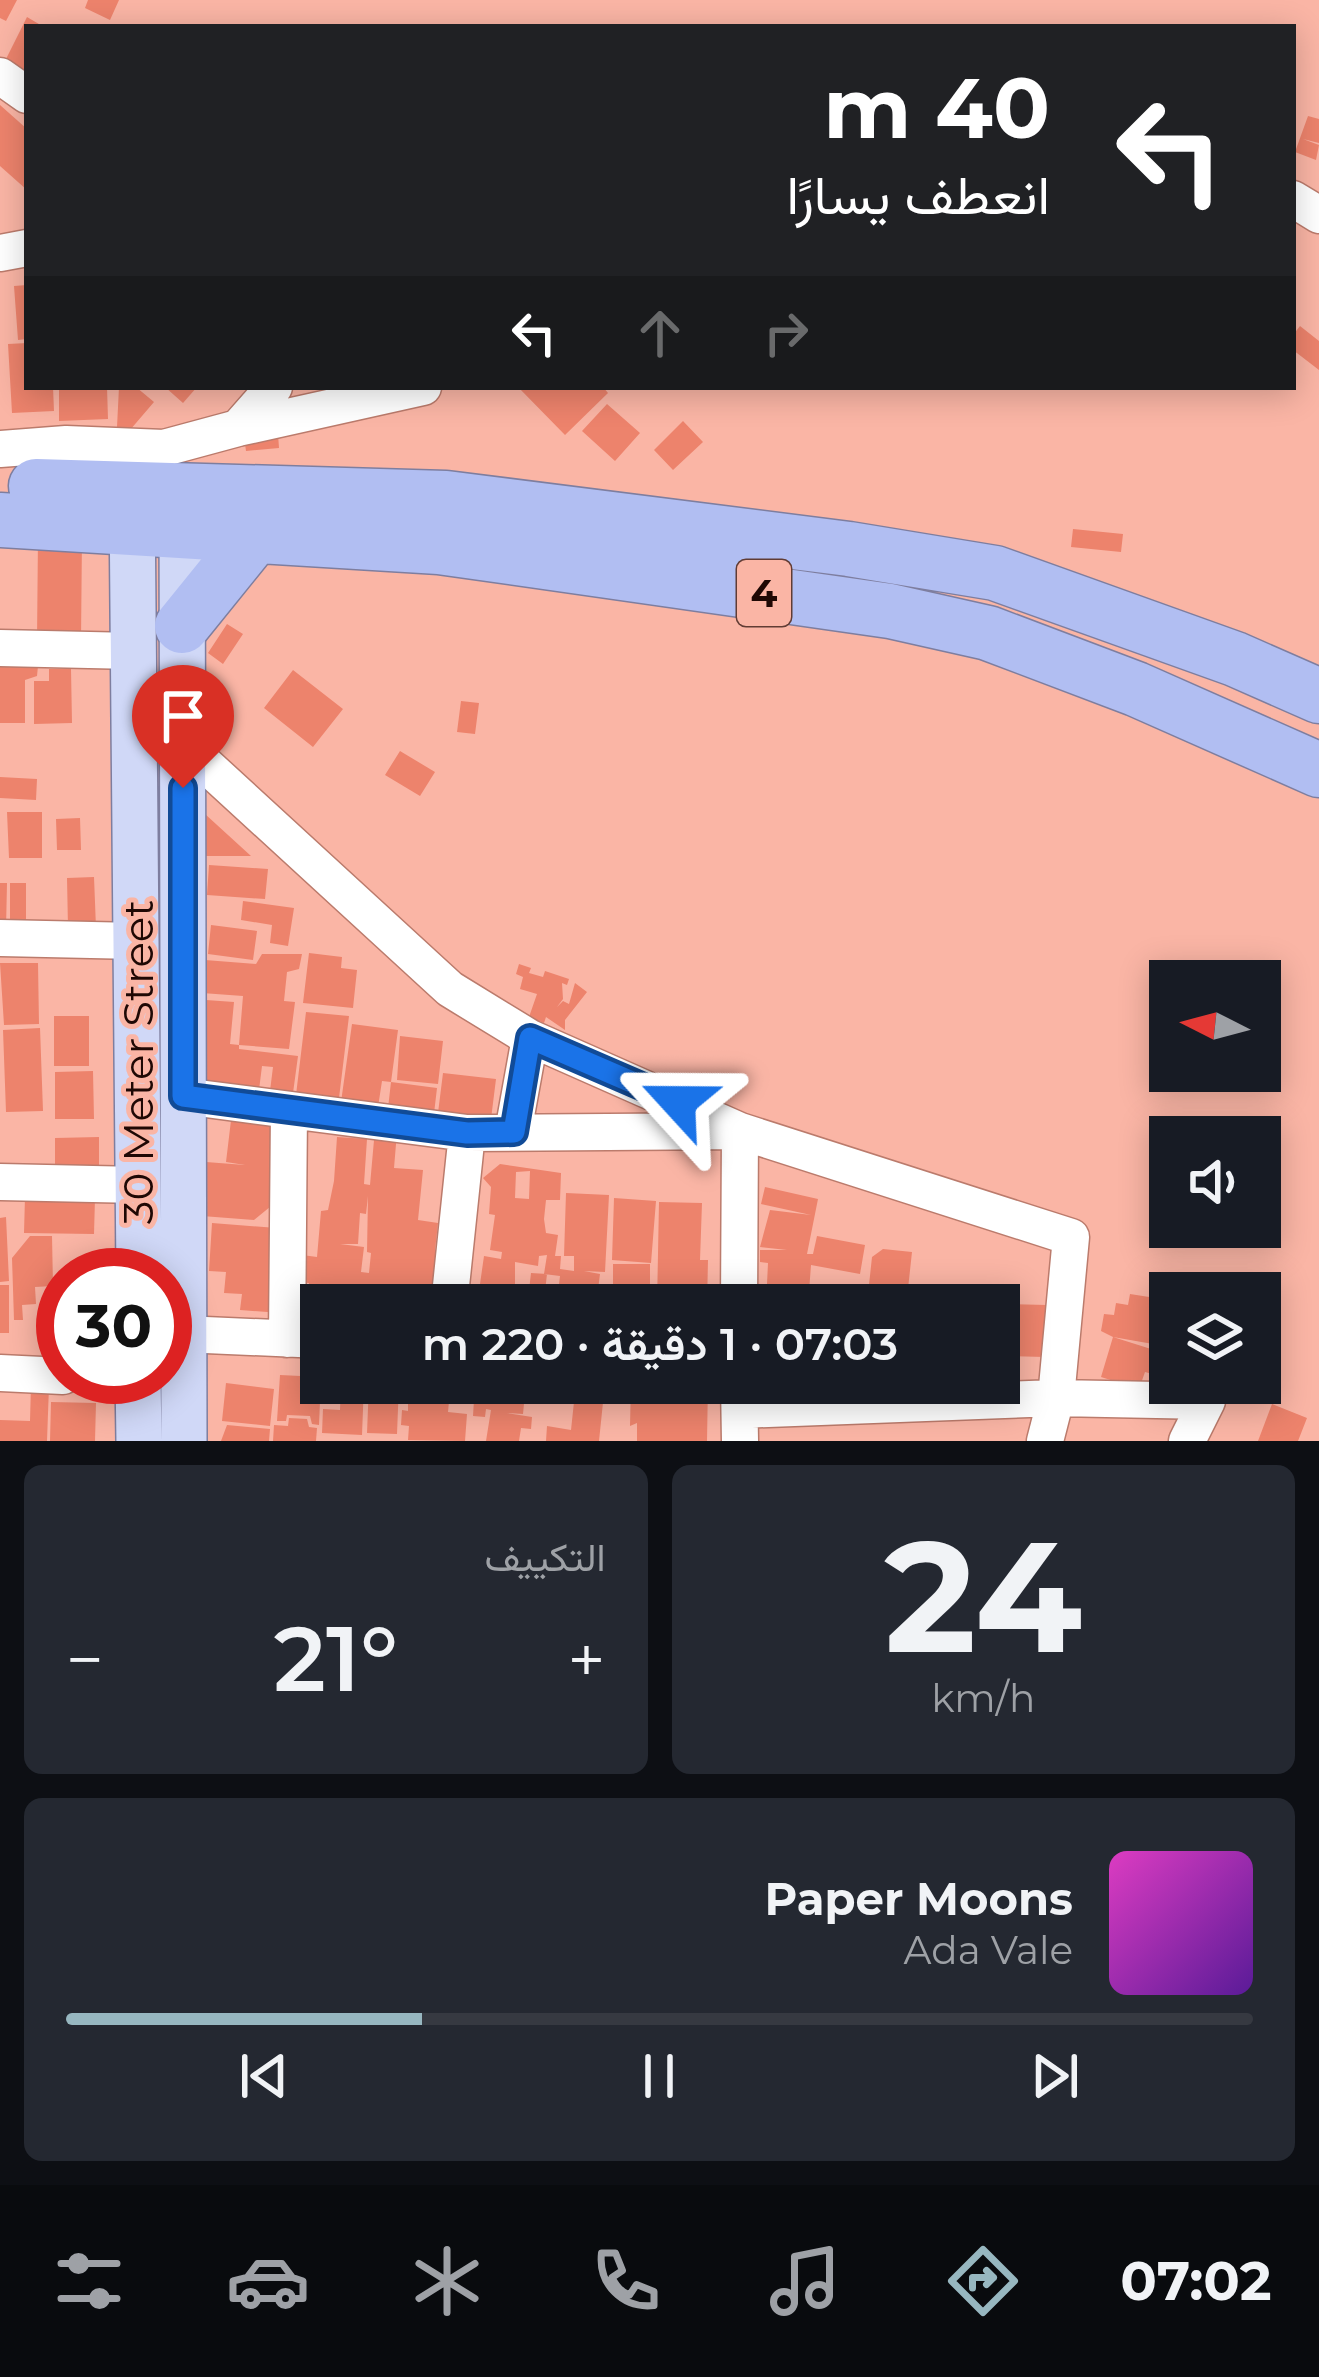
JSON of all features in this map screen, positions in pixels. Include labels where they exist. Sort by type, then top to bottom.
[{"type":"highway","name":"4","points":[[0,484],[157,510],[254,537],[440,547],[890,610],[1009,641],[1136,689],[1319,770]]},
{"type":"highway","name":"4","points":[[0,520],[446,498],[849,549],[995,573],[1235,659],[1319,696]]},
{"type":"highway","points":[[150,634],[254,537]]},
{"type":"main road","name":"30 Meter Street","points":[[139,1248],[137,941],[157,510]]},
{"type":"main road","name":"30 Meter Street","points":[[150,634],[183,744],[183,1248]]},
{"type":"main road","points":[[139,1404],[140,1441]]},
{"type":"main road","name":"30 Meter Street","points":[[184,1404],[184,1441]]},
{"type":"street","points":[[238,428],[271,390]]},
{"type":"street","points":[[0,449],[66,444],[164,448],[409,390]]},
{"type":"street","points":[[0,648],[150,634]]},
{"type":"street","points":[[183,744],[450,989],[530,1038],[740,1131],[1071,1237],[1056,1398],[1045,1441]]},
{"type":"street","points":[[0,938],[137,941]]},
{"type":"street","points":[[514,1132],[530,1038]]},
{"type":"street","points":[[183,1096],[467,1133],[740,1131]]},
{"type":"street","points":[[289,1110],[300,1284]]},
{"type":"street","points":[[739,1284],[740,1131]]},
{"type":"street","points":[[451,1284],[467,1133]]},
{"type":"street","points":[[0,1182],[139,1185]]},
{"type":"street","points":[[192,1334],[300,1340]]},
{"type":"street","points":[[0,1373],[36,1375]]},
{"type":"street","points":[[740,1411],[1056,1398],[1208,1401],[1187,1441]]},
{"type":"building","points":[[0,0],[17,0],[6,21],[0,18]]},
{"type":"building","points":[[88,0],[119,0],[110,20],[85,8]]},
{"type":"building","points":[[27,17],[39,24],[24,24],[24,73],[4,63]]},
{"type":"building","points":[[0,105],[24,126],[24,187],[0,166]]},
{"type":"building","points":[[1308,116],[1319,119],[1319,143],[1303,139],[1319,145],[1316,160],[1296,149]]},
{"type":"building","points":[[24,285],[24,339],[18,340],[14,286]]},
{"type":"building","points":[[1300,326],[1319,341],[1319,370],[1296,352]]},
{"type":"building","points":[[24,343],[24,390],[53,390],[54,411],[12,413],[8,344]]},
{"type":"building","points":[[59,390],[107,390],[108,419],[59,421]]},
{"type":"building","points":[[119,390],[140,390],[154,402],[130,430],[117,427]]},
{"type":"building","points":[[168,390],[194,390],[183,403]]},
{"type":"building","points":[[521,390],[606,390],[608,393],[565,435]]},
{"type":"building","points":[[607,404],[640,433],[615,461],[582,431]]},
{"type":"building","points":[[683,421],[703,442],[673,470],[654,450]]},
{"type":"building","points":[[278,434],[279,448],[246,451],[244,437]]},
{"type":"building","points":[[1073,529],[1123,534],[1121,552],[1071,547]]},
{"type":"building","points":[[38,536],[82,536],[81,640],[37,640]]},
{"type":"building","points":[[227,624],[243,634],[223,664],[208,653]]},
{"type":"building","points":[[0,665],[38,666],[37,676],[25,680],[25,723],[0,723]]},
{"type":"building","points":[[49,669],[71,669],[72,723],[34,724],[34,681],[49,681]]},
{"type":"building","points":[[293,670],[343,709],[313,747],[264,708]]},
{"type":"building","points":[[461,701],[479,703],[475,734],[457,732]]},
{"type":"building","points":[[400,751],[435,772],[420,796],[385,775]]},
{"type":"building","points":[[0,777],[37,779],[36,800],[0,798]]},
{"type":"building","points":[[7,812],[42,812],[42,858],[9,858]]},
{"type":"building","points":[[205,814],[251,856],[205,856]]},
{"type":"building","points":[[80,818],[81,850],[57,850],[56,819]]},
{"type":"building","points":[[209,865],[268,869],[265,899],[207,895]]},
{"type":"building","points":[[94,877],[96,928],[68,928],[67,878]]},
{"type":"building","points":[[0,883],[7,883],[6,929],[0,929]]},
{"type":"building","points":[[10,883],[26,883],[26,930],[10,930]]},
{"type":"building","points":[[243,901],[294,908],[288,946],[270,943],[272,925],[241,920]]},
{"type":"building","points":[[211,925],[257,931],[253,960],[208,954]]},
{"type":"building","points":[[309,953],[342,957],[341,968],[357,970],[353,1008],[303,1003]]},
{"type":"building","points":[[262,954],[302,954],[299,969],[287,972],[284,1001],[295,1002],[289,1049],[239,1045],[243,996],[202,993],[205,960],[256,964]]},
{"type":"building","points":[[0,963],[38,963],[39,1024],[4,1025]]},
{"type":"building","points":[[519,964],[531,968],[529,973],[543,977],[545,971],[569,979],[567,985],[562,983],[563,999],[557,1007],[563,1001],[569,1004],[575,983],[587,992],[565,1020],[565,1030],[546,1017],[544,1023],[529,1017],[537,994],[520,989]]},
{"type":"building","points":[[206,1000],[234,1002],[230,1044],[298,1056],[293,1093],[270,1091],[273,1067],[262,1066],[259,1090],[197,1092]]},
{"type":"building","points":[[306,1012],[349,1016],[339,1098],[296,1095]]},
{"type":"building","points":[[54,1016],[89,1016],[89,1066],[54,1066]]},
{"type":"building","points":[[352,1024],[398,1030],[391,1082],[382,1081],[378,1107],[341,1102]]},
{"type":"building","points":[[40,1028],[43,1111],[6,1112],[3,1030]]},
{"type":"building","points":[[400,1036],[443,1041],[438,1084],[397,1080]]},
{"type":"building","points":[[93,1071],[94,1119],[55,1119],[55,1072]]},
{"type":"building","points":[[443,1073],[496,1079],[490,1127],[437,1121]]},
{"type":"building","points":[[391,1082],[437,1088],[433,1122],[387,1117]]},
{"type":"building","points":[[232,1112],[276,1117],[270,1167],[279,1168],[276,1202],[254,1220],[202,1216],[206,1162],[245,1165],[226,1162]]},
{"type":"building","points":[[375,1129],[397,1132],[394,1168],[423,1170],[418,1220],[438,1223],[435,1250],[445,1249],[442,1284],[298,1282],[302,1255],[317,1257],[321,1211],[328,1210],[334,1181],[337,1137],[367,1139],[364,1184],[370,1185]],"holes":[[[368,1196],[367,1252],[371,1253],[369,1273],[361,1272],[364,1247],[340,1244],[358,1244],[360,1213],[366,1214]]]},
{"type":"building","points":[[99,1137],[99,1167],[55,1167],[55,1138]]},
{"type":"building","points":[[500,1164],[561,1173],[560,1200],[546,1200],[544,1219],[546,1233],[558,1235],[555,1256],[561,1256],[560,1269],[574,1271],[574,1256],[564,1256],[566,1193],[609,1195],[605,1272],[584,1271],[600,1274],[599,1284],[559,1284],[560,1276],[547,1274],[546,1284],[530,1284],[531,1273],[544,1274],[547,1255],[539,1256],[538,1266],[515,1262],[515,1284],[480,1284],[484,1256],[501,1259],[502,1252],[490,1250],[495,1215],[489,1214],[491,1187],[483,1178]],"holes":[[[530,1171],[529,1199],[515,1198],[516,1172]]]},
{"type":"building","points":[[765,1187],[818,1199],[807,1254],[813,1254],[817,1236],[865,1245],[860,1274],[811,1265],[810,1284],[767,1284],[768,1263],[760,1262],[760,1250],[787,1250],[760,1247],[770,1210],[811,1215],[761,1204]]},
{"type":"building","points":[[25,1197],[95,1198],[94,1234],[24,1233]]},
{"type":"building","points":[[614,1198],[656,1201],[651,1263],[612,1260]]},
{"type":"building","points":[[659,1202],[702,1203],[700,1260],[708,1260],[707,1284],[657,1284]]},
{"type":"building","points":[[6,1217],[9,1281],[0,1282],[0,1218]]},
{"type":"building","points":[[212,1223],[277,1228],[281,1313],[240,1310],[242,1294],[224,1293],[226,1272],[209,1271]]},
{"type":"building","points":[[30,1236],[52,1236],[52,1248],[36,1248],[36,1304],[22,1305],[23,1320],[14,1320],[12,1258]]},
{"type":"building","points":[[883,1249],[912,1252],[909,1284],[869,1284],[872,1257]]},
{"type":"building","points":[[613,1264],[650,1264],[650,1284],[613,1284]]},
{"type":"building","points":[[0,1285],[9,1285],[9,1333],[0,1333]]},
{"type":"building","points":[[1130,1294],[1149,1297],[1149,1343],[1101,1331],[1104,1314],[1114,1315],[1116,1303],[1128,1305]]},
{"type":"building","points":[[1020,1304],[1047,1305],[1045,1357],[1020,1356]]},
{"type":"building","points":[[1113,1337],[1149,1348],[1149,1373],[1145,1372],[1139,1389],[1101,1377]]},
{"type":"building","points":[[280,1375],[300,1376],[300,1404],[320,1404],[319,1425],[312,1424],[310,1416],[287,1415],[286,1421],[277,1421]]},
{"type":"building","points":[[226,1383],[274,1389],[270,1426],[222,1421]]},
{"type":"building","points":[[31,1385],[36,1385],[36,1404],[48,1404],[47,1441],[0,1441],[0,1420],[30,1421]]},
{"type":"building","points":[[51,1404],[96,1404],[95,1441],[50,1441]]},
{"type":"building","points":[[340,1404],[363,1404],[362,1435],[322,1433],[323,1409],[340,1410]]},
{"type":"building","points":[[368,1404],[398,1404],[397,1434],[367,1433]]},
{"type":"building","points":[[408,1404],[449,1404],[448,1412],[467,1414],[465,1441],[408,1440],[409,1426],[401,1425],[402,1410],[408,1411]]},
{"type":"building","points":[[474,1404],[524,1404],[523,1414],[506,1413],[532,1417],[531,1429],[521,1428],[519,1441],[486,1441],[491,1410],[486,1409],[485,1417],[473,1416]]},
{"type":"building","points":[[574,1404],[603,1404],[599,1441],[546,1441],[547,1426],[571,1430]]},
{"type":"building","points":[[631,1404],[708,1404],[707,1441],[637,1441],[637,1423],[630,1426]]},
{"type":"building","points":[[1272,1404],[1307,1418],[1298,1441],[1258,1441]]},
{"type":"building","points":[[289,1418],[307,1419],[309,1427],[317,1428],[316,1441],[273,1441],[274,1425],[288,1426]]},
{"type":"building","points":[[227,1425],[270,1429],[269,1441],[221,1441]]},
{"type":"route","points":[[183,788],[183,1096],[467,1133],[514,1132],[530,1038],[678,1102]]}]
